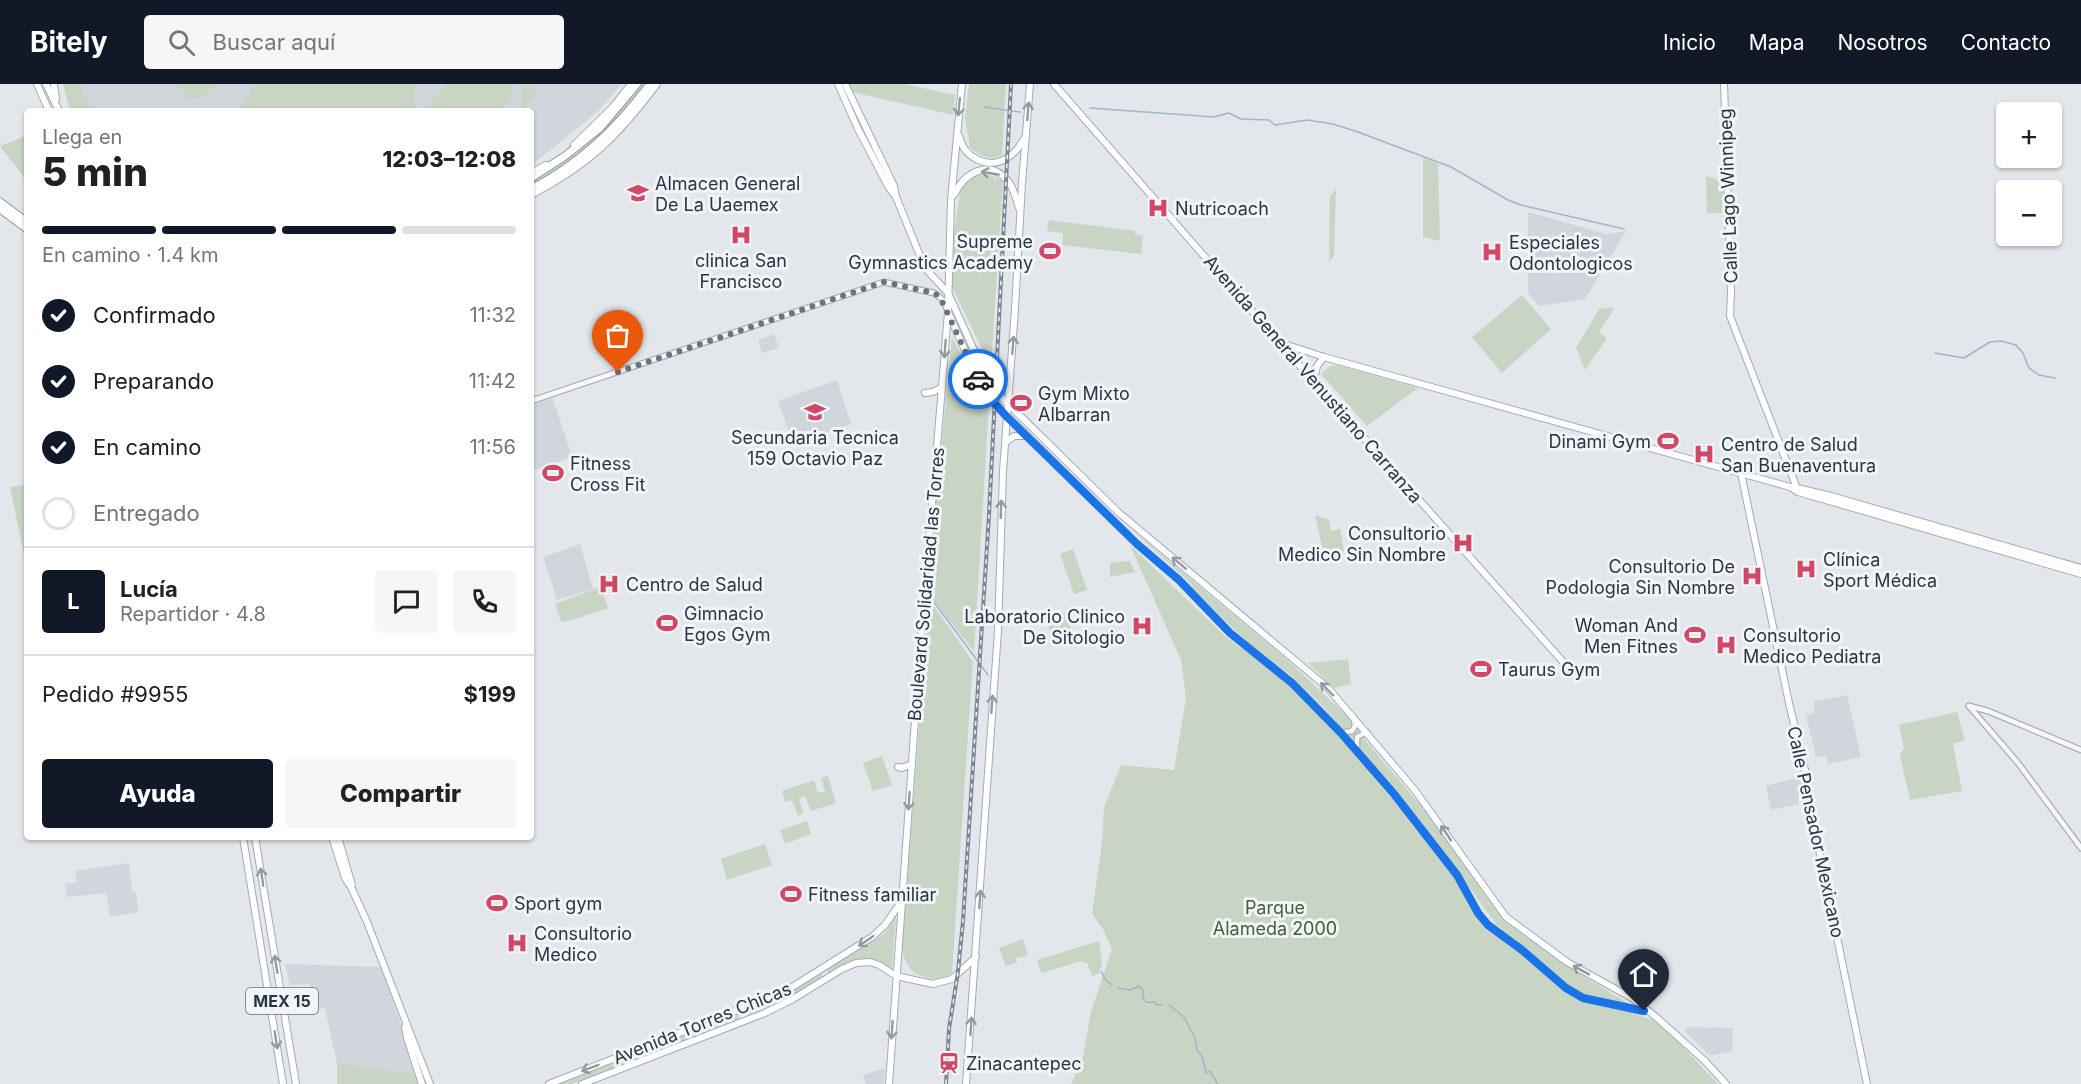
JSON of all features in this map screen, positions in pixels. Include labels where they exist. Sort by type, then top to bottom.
[{"type":"highway","points":[[534,173],[565,156],[600,128],[637,84]]},
{"type":"highway","points":[[534,187],[565,169],[593,147],[621,120],[650,84]]},
{"type":"highway","points":[[0,202],[24,218]]},
{"type":"highway","points":[[0,209],[24,227]]},
{"type":"main road","points":[[37,84],[49,108]]},
{"type":"main road","points":[[46,84],[58,108]]},
{"type":"main road","points":[[54,84],[58,108]]},
{"type":"main road","points":[[534,173],[570,149],[612,108],[631,84]]},
{"type":"main road","points":[[534,193],[578,167],[605,145],[619,132],[657,84]]},
{"type":"main road","points":[[838,84],[858,129],[896,197]]},
{"type":"main road","points":[[845,84],[894,186],[896,197],[926,268],[948,293],[991,385],[1118,512],[1316,678],[1367,732],[1432,811],[1506,916],[1567,962],[1632,998],[1682,1039],[1726,1084]]},
{"type":"main road","name":"Boulevard Solidaridad las Torres","points":[[889,1084],[901,902],[948,312],[951,200],[963,84]]},
{"type":"main road","name":"Avenida General Venustiano Carranza","points":[[1054,84],[1573,672]]},
{"type":"main road","name":"Calle Lago Winnipeg","points":[[1724,84],[1731,320],[1794,488]]},
{"type":"main road","points":[[966,1084],[998,631],[1002,494],[1030,85]]},
{"type":"main road","points":[[957,130],[967,153],[987,163],[1008,158],[1027,136]]},
{"type":"main road","points":[[951,200],[965,177],[976,171],[989,171],[1001,175],[1010,183],[1020,211]]},
{"type":"main road","points":[[948,312],[981,386],[1007,417],[1137,544],[1179,580],[1230,633],[1292,683],[1358,750],[1457,875],[1478,913],[1488,925],[1522,950],[1566,988],[1583,998],[1642,1011],[1645,1009]]},
{"type":"main road","points":[[1281,343],[1324,357],[2081,568]]},
{"type":"main road","points":[[1314,380],[1317,366],[1324,357]]},
{"type":"main road","points":[[925,393],[933,393],[942,387]]},
{"type":"main road","points":[[1005,443],[1014,436],[1027,436]]},
{"type":"main road","name":"Calle Pensador Mexicano","points":[[1741,473],[1806,774],[1812,815],[1868,1084]]},
{"type":"main road","points":[[1794,488],[2081,574]]},
{"type":"main road","points":[[898,767],[912,764]]},
{"type":"main road","name":"MEX 15","points":[[243,840],[283,1084]]},
{"type":"main road","name":"MEX 15","points":[[255,840],[296,1084]]},
{"type":"main road","points":[[333,840],[345,878],[352,889]]},
{"type":"main road","points":[[339,840],[352,889],[430,1084]]},
{"type":"main road","name":"Avenida Torres Chicas","points":[[549,1084],[786,991],[872,938],[885,925],[901,902]]},
{"type":"main road","name":"Avenida Torres Chicas","points":[[582,1084],[793,999],[848,966],[864,962],[879,965],[896,976],[933,984],[946,982],[959,975],[976,957]]},
{"type":"main road","points":[[821,969],[826,979]]},
{"type":"main road","points":[[740,1010],[745,1020]]},
{"type":"main road","points":[[405,1023],[407,1038],[422,1084]]},
{"type":"street","points":[[534,399],[884,282],[937,295],[943,300],[948,312]]},
{"type":"street","points":[[1077,484],[1079,478],[1083,476]]},
{"type":"street","points":[[1137,544],[1146,536]]},
{"type":"street","points":[[2081,750],[1988,711],[1969,706],[2018,763],[2081,848]]},
{"type":"street","points":[[1341,733],[1350,732],[1355,728],[1354,718]]},
{"type":"street","points":[[1358,750],[1357,737],[1367,732]]},
{"type":"shaded area","points":[[72,84],[622,84],[597,112],[534,162],[534,108],[82,108]]},
{"type":"shaded area","points":[[1528,212],[1606,234],[1626,231],[1585,299],[1539,306],[1528,293]]},
{"type":"shaded area","points":[[774,334],[779,348],[762,353],[758,340]]},
{"type":"shaded area","name":"Secundaria Tecnica 159 Octavio Paz","points":[[837,380],[851,424],[793,443],[778,401]]},
{"type":"shaded area","points":[[552,396],[572,457],[534,470],[534,403]]},
{"type":"shaded area","points":[[580,544],[593,589],[557,600],[543,557]]},
{"type":"shaded area","points":[[1847,695],[1861,757],[1828,764],[1826,756],[1816,757],[1806,715],[1815,712],[1813,702]]},
{"type":"shaded area","points":[[1803,778],[1806,795],[1798,798],[1799,804],[1771,810],[1766,786]]},
{"type":"shaded area","points":[[129,863],[132,891],[136,891],[138,912],[110,917],[106,893],[67,897],[65,884],[77,882],[75,871]]},
{"type":"shaded area","points":[[285,964],[382,967],[417,1074],[337,1063],[325,1009],[312,1005],[310,984],[290,985]]},
{"type":"shaded area","points":[[1686,1027],[1733,1028],[1732,1051],[1710,1056],[1685,1031]]},
{"type":"shaded area","points":[[885,1068],[884,1084],[866,1084],[863,1075]]},
{"type":"green space","points":[[63,84],[81,84],[84,96],[96,108],[69,108]]},
{"type":"green space","points":[[175,84],[217,84],[204,97],[188,99],[183,94],[184,91]]},
{"type":"green space","points":[[254,84],[417,84],[413,97],[416,108],[240,108]]},
{"type":"green space","points":[[445,84],[513,84],[511,101],[501,108],[427,108]]},
{"type":"green space","points":[[523,84],[528,84],[538,94],[522,108]]},
{"type":"green space","points":[[641,84],[646,84],[626,112],[584,152],[534,185],[534,179],[584,145],[614,118]]},
{"type":"green space","points":[[848,84],[905,84],[955,95],[953,115],[852,92]]},
{"type":"green space","points":[[969,84],[1006,84],[1002,155],[993,158],[984,157],[970,147],[965,118]]},
{"type":"green space","points":[[24,136],[24,177],[0,146]]},
{"type":"green space","points":[[1423,157],[1438,164],[1440,241],[1423,237]]},
{"type":"green space","points":[[985,173],[1003,181],[991,367],[952,287],[954,231],[960,193],[966,182],[975,175]]},
{"type":"green space","points":[[1706,176],[1724,181],[1724,213],[1707,213]]},
{"type":"green space","points":[[1336,189],[1334,256],[1329,262],[1330,196]]},
{"type":"green space","points":[[1049,220],[1135,231],[1135,234],[1143,236],[1141,254],[1062,245],[1063,233],[1047,231]]},
{"type":"green space","points":[[1522,295],[1551,329],[1502,373],[1472,337]]},
{"type":"green space","points":[[1615,307],[1599,332],[1607,338],[1585,370],[1576,348],[1599,309]]},
{"type":"green space","points":[[952,337],[989,405],[974,651],[927,593]]},
{"type":"green space","points":[[1338,365],[1418,388],[1367,426],[1321,374],[1330,366]]},
{"type":"green space","points":[[24,485],[24,555],[10,487]]},
{"type":"green space","points":[[1315,515],[1329,520],[1331,531],[1340,529],[1344,551],[1324,555]]},
{"type":"green space","points":[[1127,526],[1282,655],[1358,726],[1360,734],[1429,815],[1504,920],[1585,977],[1634,1007],[1580,993],[1559,979],[1496,924],[1408,805],[1324,708],[1290,675],[1246,641],[1187,580]]},
{"type":"green space","name":"Parque Alameda 2000","points":[[1130,545],[1227,638],[1291,684],[1347,744],[1452,872],[1483,924],[1530,958],[1562,988],[1588,1003],[1639,1015],[1660,1023],[1718,1084],[1071,1084],[1083,1057],[1091,1012],[1112,949],[1103,929],[1092,914],[1102,842],[1104,808],[1121,765],[1174,770],[1186,698],[1181,660]]},
{"type":"green space","points":[[1073,549],[1087,590],[1074,594],[1060,554]]},
{"type":"green space","points":[[1130,561],[1135,572],[1110,577],[1110,563]]},
{"type":"green space","points":[[600,587],[608,608],[561,622],[555,604]]},
{"type":"green space","points":[[929,599],[973,662],[952,972],[942,980],[915,973],[907,964],[902,949]]},
{"type":"green space","points":[[1065,612],[1072,633],[1052,639],[1046,618]]},
{"type":"green space","points":[[1348,659],[1351,684],[1334,688],[1308,663]]},
{"type":"green space","points":[[1957,712],[1965,740],[1953,744],[1962,791],[1910,800],[1900,755],[1904,748],[1899,725]]},
{"type":"green space","points":[[882,756],[892,785],[873,791],[863,763]]},
{"type":"green space","points":[[828,776],[836,803],[811,811],[805,796],[799,798],[803,813],[798,816],[792,800],[785,802],[782,791],[814,780],[818,793],[825,791],[821,778]]},
{"type":"green space","points":[[807,821],[811,834],[785,844],[780,830]]},
{"type":"green space","points":[[765,844],[772,865],[727,880],[721,859]]},
{"type":"green space","points":[[896,916],[892,970],[875,961],[860,959],[845,963],[828,973],[827,969],[884,934]]},
{"type":"green space","points":[[1023,939],[1028,955],[1016,958],[1017,962],[1006,966],[999,948]]},
{"type":"green space","points":[[1099,941],[1102,962],[1100,973],[1092,976],[1087,963],[1082,961],[1041,973],[1037,960]]},
{"type":"green space","points":[[820,972],[823,977],[792,997],[748,1016],[745,1011],[788,992]]},
{"type":"green space","points":[[738,1014],[740,1019],[572,1084],[557,1084]]},
{"type":"green space","points":[[337,1063],[417,1074],[420,1084],[337,1084]]},
{"type":"waterway","points":[[984,107],[1020,112]]},
{"type":"waterway","points":[[1090,108],[1214,117],[1229,113],[1241,119],[1269,120],[1275,125],[1307,120],[1333,124],[1451,167],[1508,200],[1521,205],[1624,229]]},
{"type":"waterway","points":[[1935,353],[1964,358],[1990,342],[2001,341],[2016,345],[2023,353],[2029,368],[2039,375],[2055,378]]},
{"type":"waterway","points":[[931,598],[988,675]]},
{"type":"waterway","points":[[1102,972],[1104,978],[1112,985]]},
{"type":"waterway","points":[[1118,988],[1130,990],[1139,986],[1143,990],[1143,998],[1146,1002],[1162,1005]]},
{"type":"waterway","points":[[1169,1005],[1184,1017],[1195,1038],[1206,1073],[1210,1071],[1218,1084]]},
{"type":"railway","points":[[946,1084],[949,1029],[963,921],[989,515],[1011,84]]},
{"type":"way so far","points":[[618,372],[884,282],[934,293],[943,300],[978,379]]},
{"type":"place","name":"Almacen General De La Uaemex","points":[[638,193]]},
{"type":"place","name":"Nutricoach","points":[[1158,208]]},
{"type":"place","name":"clinica San Francisco","points":[[741,235]]},
{"type":"place","name":"Supreme Gymnastics Academy","points":[[1050,251]]},
{"type":"place","name":"Especiales Odontologicos","points":[[1492,252]]},
{"type":"place","name":"Gym Mixto Albarran","points":[[1021,403]]},
{"type":"place","name":"Secundaria Tecnica 159 Octavio Paz","points":[[815,412]]},
{"type":"place","name":"Dinami Gym","points":[[1668,441]]},
{"type":"place","name":"Centro de Salud San Buenaventura","points":[[1704,454]]},
{"type":"place","name":"Fitness Cross Fit","points":[[553,473]]},
{"type":"place","name":"Consultorio Medico Sin Nombre","points":[[1463,543]]},
{"type":"place","name":"Clínica Sport Médica","points":[[1806,569]]},
{"type":"place","name":"Consultorio De Podologia Sin Nombre","points":[[1752,576]]},
{"type":"place","name":"Centro de Salud","points":[[609,584]]},
{"type":"place","name":"Gimnacio Egos Gym","points":[[667,623]]},
{"type":"place","name":"Laboratorio Clinico De Sitologio","points":[[1142,626]]},
{"type":"place","name":"Woman And Men Fitnes","points":[[1695,635]]},
{"type":"place","name":"Consultorio Medico Pediatra","points":[[1726,645]]},
{"type":"place","name":"Taurus Gym","points":[[1481,669]]},
{"type":"place","name":"Fitness familiar","points":[[791,894]]},
{"type":"place","name":"Sport gym","points":[[497,903]]},
{"type":"place","name":"Consultorio Medico","points":[[517,943]]},
{"type":"place","name":"Zinacantepec","points":[[949,1063]]},
{"type":"route","points":[[978,379],[987,395],[1007,417],[1137,544],[1179,580],[1230,633],[1292,683],[1358,750],[1457,875],[1478,913],[1488,925],[1522,950],[1566,988],[1583,998],[1644,1011]]}]
